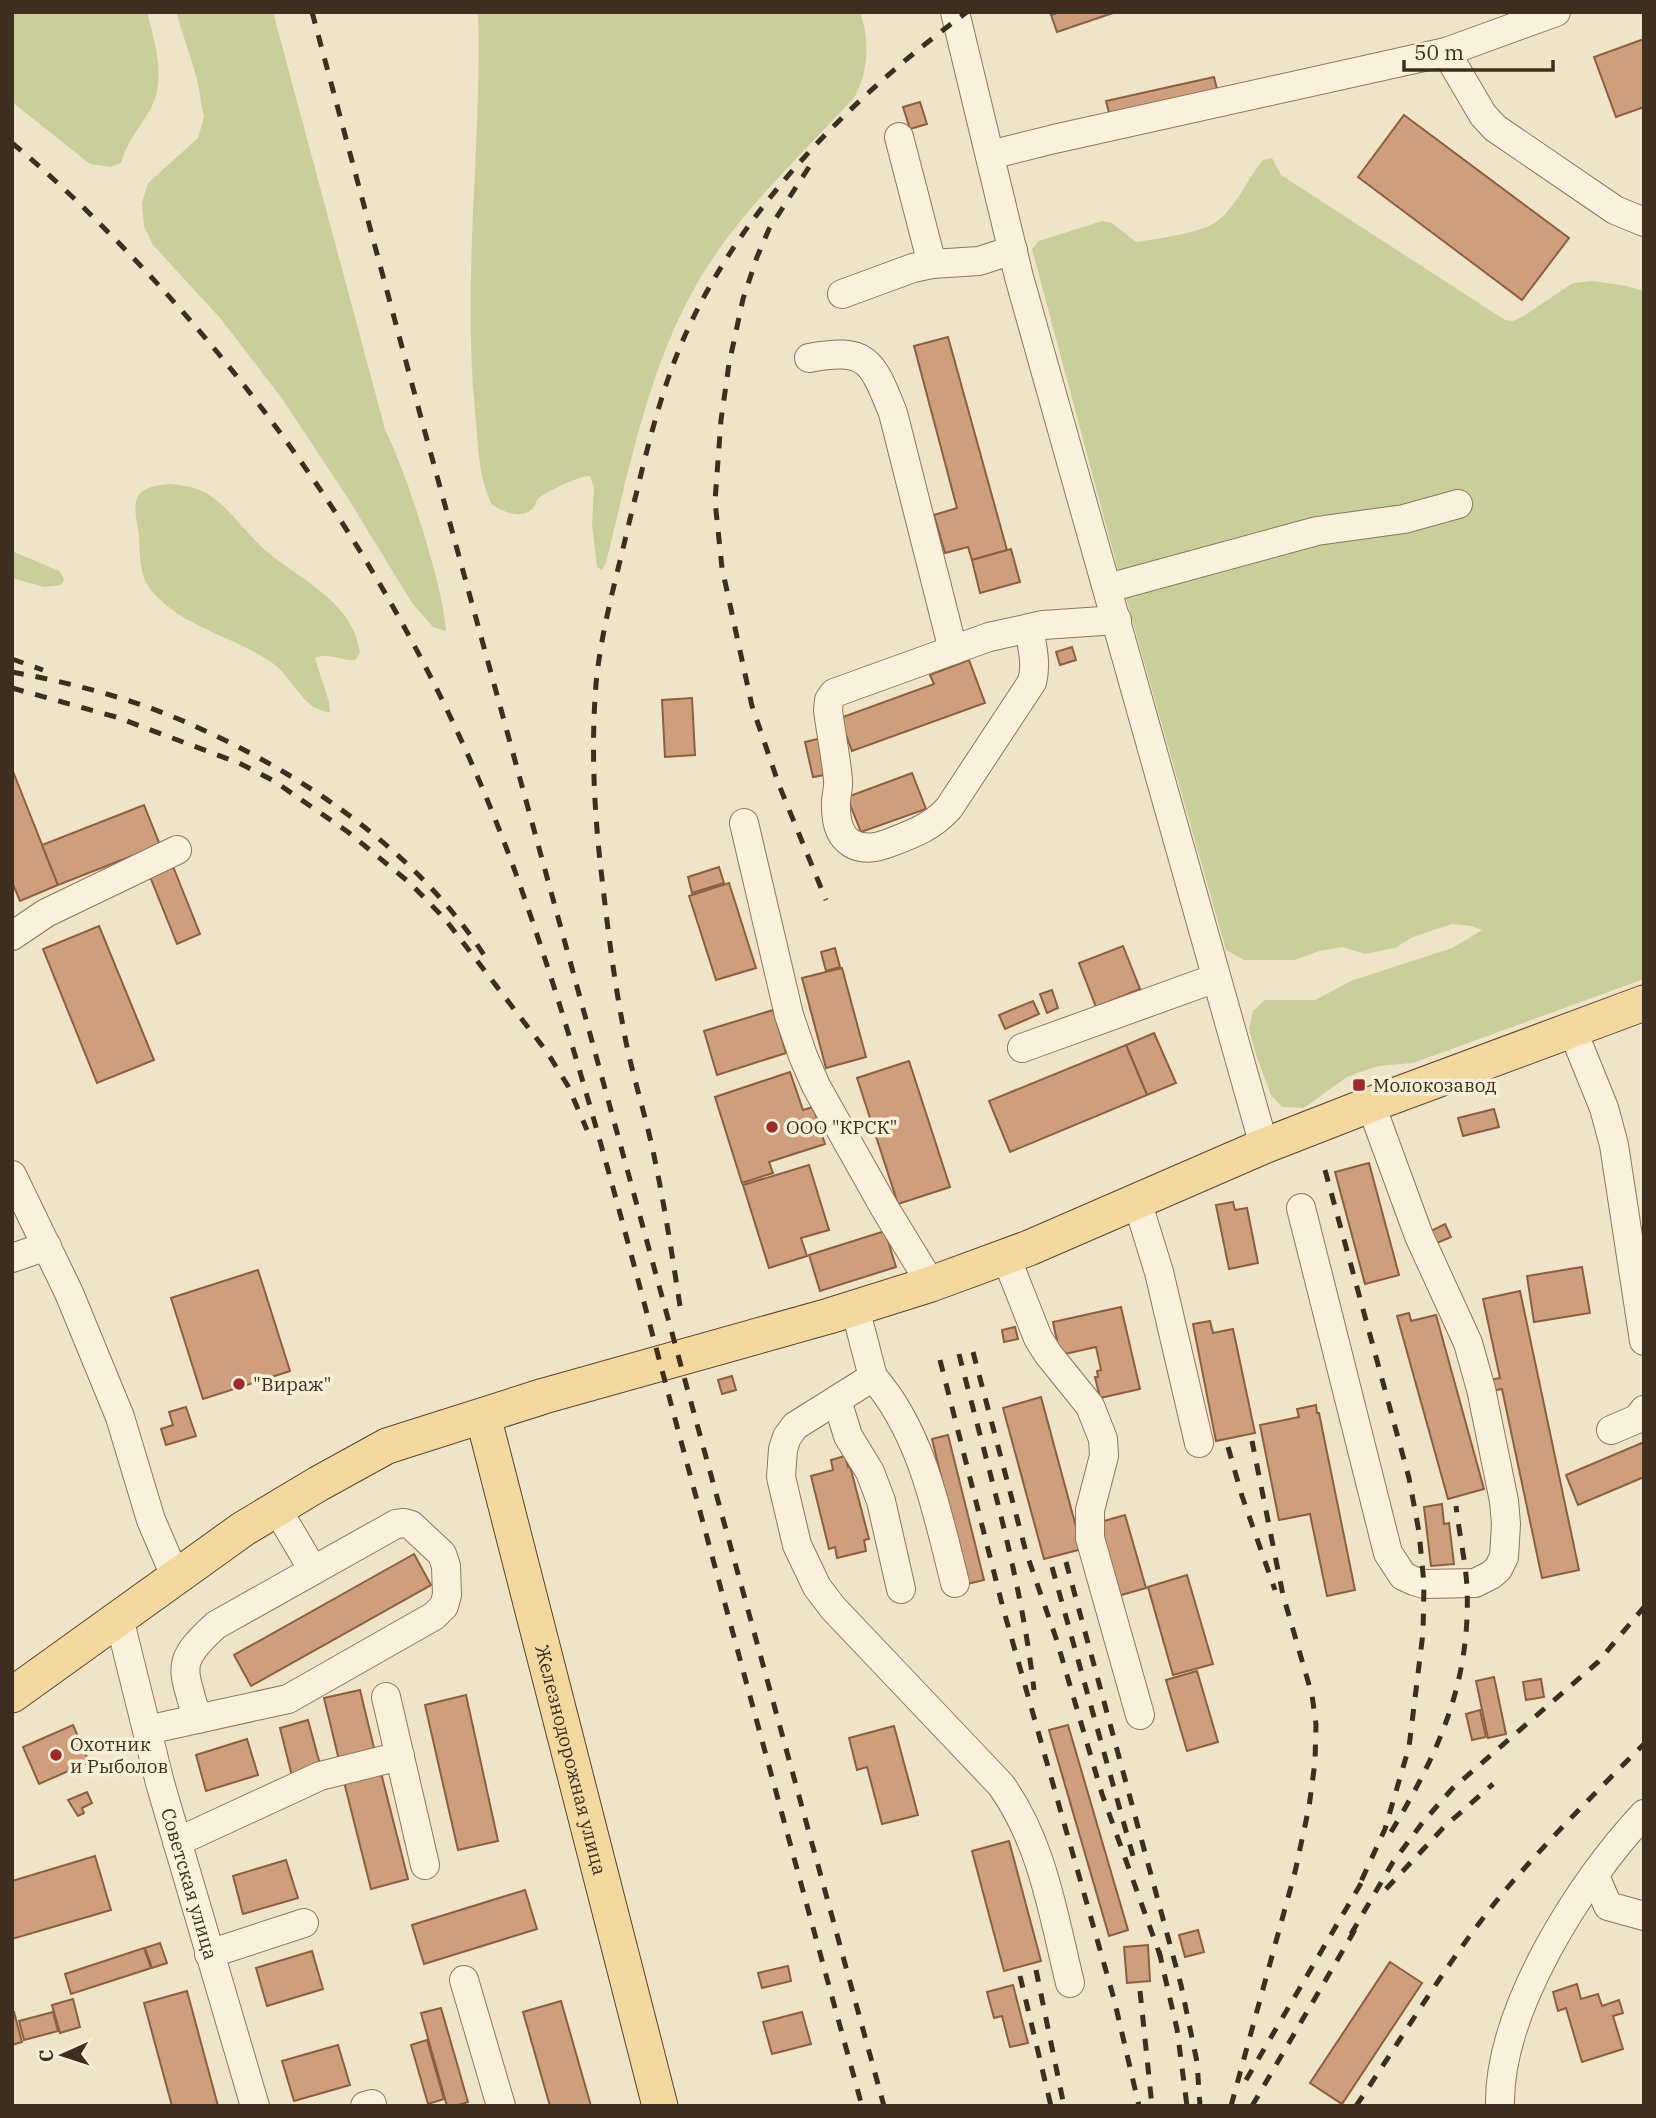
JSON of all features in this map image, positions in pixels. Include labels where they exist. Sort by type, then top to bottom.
[{"type":"main road","points":[[12,1695],[243,1529],[359,1460],[387,1447],[604,1378],[931,1284],[1006,1257],[1264,1146],[1644,1003]]},
{"type":"main road","name":"Железнодорожная улица","points":[[483,1416],[660,2106]]},
{"type":"street","points":[[955,12],[1013,250],[1264,1146]]},
{"type":"street","points":[[990,155],[1446,52],[1556,12]]},
{"type":"street","points":[[1446,52],[1483,115],[1495,128],[1615,210],[1644,222]]},
{"type":"street","points":[[899,137],[932,264]]},
{"type":"street","points":[[842,294],[913,268],[979,261],[1013,250]]},
{"type":"street","points":[[809,358],[837,353],[850,354],[867,364],[881,384],[893,413],[953,650]]},
{"type":"street","points":[[1108,588],[1317,531],[1404,519],[1458,504]]},
{"type":"street","points":[[944,619],[989,636]]},
{"type":"street","points":[[1029,628],[1035,672],[1032,682],[949,808],[937,821],[923,830],[879,846],[856,848],[841,832],[835,807],[838,783],[828,710],[829,700],[834,693],[989,636],[1029,628],[1066,623],[1117,620]]},
{"type":"street","points":[[744,823],[789,1015],[803,1056],[834,1119],[931,1284]]},
{"type":"street","points":[[12,936],[46,913],[177,850]]},
{"type":"street","points":[[1022,1048],[1216,978]]},
{"type":"street","points":[[1572,1030],[1604,1108],[1614,1145],[1644,1341]]},
{"type":"street","points":[[1301,1208],[1388,1553],[1403,1576],[1413,1581],[1424,1584],[1467,1584],[1482,1581],[1498,1569],[1504,1557],[1506,1524],[1504,1501],[1481,1389],[1468,1343],[1419,1236],[1371,1105]]},
{"type":"street","points":[[12,1175],[69,1293],[120,1417],[151,1520],[176,1578]]},
{"type":"street","points":[[1138,1201],[1159,1272],[1199,1443]]},
{"type":"street","points":[[12,1258],[47,1246]]},
{"type":"street","points":[[1006,1257],[1038,1338],[1090,1406],[1103,1439],[1102,1466],[1090,1510],[1090,1538],[1140,1715]]},
{"type":"street","points":[[855,1308],[873,1377],[888,1394],[927,1478],[955,1583]]},
{"type":"street","points":[[873,1377],[795,1426],[787,1437],[780,1464],[790,1522],[806,1567],[833,1608],[1001,1785],[1016,1807],[1039,1859],[1069,1983]]},
{"type":"street","points":[[837,1400],[848,1436],[870,1472],[881,1501],[901,1589]]},
{"type":"street","points":[[1611,1430],[1637,1419],[1644,1410]]},
{"type":"street","points":[[277,1509],[313,1570]]},
{"type":"street","points":[[147,1730],[288,1699],[434,1616],[444,1606],[446,1595],[446,1566],[442,1554],[411,1525],[396,1524],[216,1625],[187,1656],[184,1668],[197,1719]]},
{"type":"street","name":"Советская улица","points":[[119,1618],[177,1842],[255,2106]]},
{"type":"street","points":[[386,1697],[425,1865]]},
{"type":"street","points":[[177,1842],[320,1776],[400,1756]]},
{"type":"street","points":[[1500,2106],[1504,2056],[1528,1989],[1556,1935],[1595,1876],[1644,1814]]},
{"type":"street","points":[[1595,1876],[1608,1906],[1644,1916]]},
{"type":"street","points":[[209,1954],[303,1923]]},
{"type":"street","points":[[464,1980],[501,2106]]},
{"type":"street","points":[[365,2106],[372,2106]]},
{"type":"green space","points":[[12,12],[147,12],[158,61],[158,86],[150,110],[130,142],[121,163],[110,167],[90,164],[12,102]]},
{"type":"green space","points":[[176,12],[273,12],[385,429],[411,494],[432,562],[446,631],[433,627],[412,603],[283,400],[221,319],[153,245],[144,226],[142,203],[148,183],[198,138],[204,117],[197,79]]},
{"type":"green space","points":[[478,12],[860,12],[863,23],[865,67],[854,98],[737,225],[699,281],[679,318],[649,398],[602,570],[597,567],[592,524],[594,488],[590,476],[549,492],[539,498],[533,508],[524,514],[507,512],[492,505],[484,483],[475,411],[471,311]]},
{"type":"green space","points":[[1272,158],[1281,175],[1505,320],[1513,321],[1522,317],[1573,283],[1593,281],[1644,291],[1644,979],[1413,1063],[1379,1066],[1347,1077],[1304,1108],[1282,1107],[1271,1095],[1249,1029],[1253,1011],[1265,1000],[1315,1000],[1351,981],[1452,948],[1482,930],[1452,924],[1413,937],[1395,948],[1365,954],[1343,947],[1319,951],[1295,960],[1244,960],[1226,950],[1118,570],[1032,249],[1039,241],[1102,221],[1112,223],[1136,242],[1178,235],[1209,226],[1229,209],[1263,160]]},
{"type":"green space","points":[[170,484],[197,489],[216,500],[265,550],[323,594],[348,620],[356,635],[360,653],[355,660],[325,656],[315,658],[330,712],[313,707],[282,671],[260,655],[178,614],[146,583],[141,566],[137,498],[146,489]]},
{"type":"green space","points":[[12,551],[59,571],[64,579],[61,585],[44,587],[12,578]]},
{"type":"building","points":[[1060,12],[1113,13],[1057,32],[1051,15]]},
{"type":"building","points":[[1644,39],[1644,107],[1616,117],[1594,57]]},
{"type":"building","points":[[1214,77],[1218,93],[1110,117],[1106,101]]},
{"type":"building","points":[[920,102],[927,124],[910,129],[903,107]]},
{"type":"building","points":[[1404,115],[1569,238],[1522,300],[1358,177]]},
{"type":"building","points":[[948,337],[1007,550],[972,560],[968,547],[945,553],[934,515],[957,508],[914,346]]},
{"type":"building","points":[[1011,549],[1020,582],[980,593],[972,560]]},
{"type":"building","points":[[1072,647],[1076,660],[1060,665],[1056,652]]},
{"type":"building","points":[[969,660],[985,703],[852,751],[840,718],[934,684],[930,675]]},
{"type":"building","points":[[692,698],[695,755],[665,757],[662,700]]},
{"type":"building","points":[[822,738],[830,774],[813,777],[805,742]]},
{"type":"building","points":[[12,769],[58,885],[20,901],[12,882]]},
{"type":"building","points":[[912,773],[926,809],[861,832],[847,797]]},
{"type":"building","points":[[144,805],[160,845],[58,885],[42,845]]},
{"type":"building","points":[[172,864],[200,934],[177,944],[149,874]]},
{"type":"building","points":[[719,867],[724,883],[692,893],[688,877]]},
{"type":"building","points":[[729,883],[756,968],[716,980],[689,896]]},
{"type":"building","points":[[99,926],[154,1060],[97,1083],[43,949]]},
{"type":"building","points":[[1123,946],[1140,989],[1096,1007],[1079,963]]},
{"type":"building","points":[[835,948],[840,967],[826,971],[821,952]]},
{"type":"building","points":[[842,968],[866,1057],[826,1068],[802,978]]},
{"type":"building","points":[[1052,990],[1058,1008],[1047,1013],[1040,994]]},
{"type":"building","points":[[1033,1001],[1039,1014],[1005,1029],[999,1015]]},
{"type":"building","points":[[773,1010],[786,1053],[717,1075],[704,1031]]},
{"type":"building","points":[[1154,1033],[1176,1083],[1147,1095],[1126,1045]]},
{"type":"building","points":[[1126,1045],[1147,1095],[1010,1152],[989,1101]]},
{"type":"building","points":[[909,1061],[950,1187],[898,1204],[857,1078]]},
{"type":"building","name":"ООО \"КРСК\"","points":[[790,1072],[803,1110],[813,1107],[825,1144],[769,1162],[773,1173],[742,1183],[715,1097]]},
{"type":"building","points":[[1494,1109],[1499,1127],[1463,1136],[1458,1118]]},
{"type":"building","points":[[1369,1163],[1399,1275],[1365,1284],[1335,1172]]},
{"type":"building","points":[[809,1165],[829,1230],[801,1238],[807,1256],[769,1268],[743,1185]]},
{"type":"building","points":[[1233,1202],[1235,1210],[1247,1208],[1258,1263],[1229,1269],[1216,1205]]},
{"type":"building","points":[[1445,1224],[1451,1237],[1435,1244],[1429,1232]]},
{"type":"building","points":[[885,1231],[896,1267],[820,1291],[809,1255]]},
{"type":"building","points":[[1582,1267],[1590,1313],[1534,1322],[1527,1276]]},
{"type":"building","points":[[258,1270],[290,1371],[203,1399],[171,1298]]},
{"type":"building","points":[[1520,1291],[1579,1570],[1542,1578],[1502,1389],[1491,1391],[1489,1380],[1500,1378],[1483,1299]]},
{"type":"building","points":[[1121,1307],[1140,1389],[1100,1398],[1095,1377],[1098,1377],[1097,1371],[1101,1370],[1096,1347],[1060,1355],[1053,1322]]},
{"type":"building","points":[[1409,1313],[1411,1321],[1436,1315],[1484,1489],[1448,1499],[1397,1316]]},
{"type":"building","points":[[1210,1321],[1213,1333],[1233,1329],[1255,1433],[1216,1441],[1193,1324]]},
{"type":"building","points":[[1015,1327],[1018,1339],[1004,1342],[1002,1330]]},
{"type":"building","points":[[732,1376],[736,1390],[722,1394],[718,1380]]},
{"type":"building","points":[[1041,1397],[1082,1549],[1044,1559],[1003,1408]]},
{"type":"building","points":[[1316,1405],[1355,1590],[1327,1596],[1310,1514],[1279,1520],[1260,1425],[1299,1417],[1297,1409]]},
{"type":"building","points":[[186,1407],[196,1436],[166,1445],[161,1429],[173,1425],[169,1412]]},
{"type":"building","points":[[948,1435],[984,1580],[967,1584],[932,1439]]},
{"type":"building","points":[[1644,1442],[1644,1477],[1578,1505],[1566,1475]]},
{"type":"building","points":[[845,1456],[869,1539],[864,1540],[866,1551],[837,1558],[835,1547],[829,1549],[811,1476],[833,1470],[831,1460]]},
{"type":"building","points":[[1442,1504],[1444,1524],[1449,1523],[1454,1564],[1431,1566],[1424,1507]]},
{"type":"building","points":[[1125,1515],[1146,1588],[1118,1596],[1097,1523]]},
{"type":"building","points":[[414,1554],[431,1585],[251,1686],[234,1655]]},
{"type":"building","points":[[1187,1575],[1213,1664],[1173,1675],[1148,1587]]},
{"type":"building","points":[[1197,1671],[1218,1742],[1187,1751],[1166,1680]]},
{"type":"building","points":[[1494,1677],[1506,1734],[1488,1738],[1476,1681]]},
{"type":"building","points":[[1541,1679],[1544,1697],[1526,1700],[1523,1682]]},
{"type":"building","points":[[360,1690],[375,1752],[339,1760],[324,1698]]},
{"type":"building","points":[[466,1695],[498,1841],[458,1850],[425,1705]]},
{"type":"building","points":[[1480,1710],[1486,1737],[1472,1740],[1466,1714]]},
{"type":"building","points":[[308,1720],[321,1768],[292,1776],[280,1728]]},
{"type":"building","name":"Охотник и Рыболов","points":[[73,1725],[89,1762],[39,1784],[23,1747]]},
{"type":"building","points":[[1068,1725],[1128,1930],[1109,1936],[1049,1730]]},
{"type":"building","points":[[894,1726],[918,1815],[882,1824],[867,1767],[857,1770],[849,1738]]},
{"type":"building","points":[[247,1739],[258,1775],[206,1791],[196,1755]]},
{"type":"building","points":[[379,1765],[408,1879],[371,1889],[342,1774]]},
{"type":"building","points":[[87,1792],[92,1803],[82,1808],[84,1813],[78,1816],[68,1800]]},
{"type":"building","points":[[1009,1841],[1041,1961],[1004,1971],[972,1851]]},
{"type":"building","points":[[95,1856],[111,1910],[12,1939],[12,1881]]},
{"type":"building","points":[[286,1860],[298,1898],[243,1914],[233,1876]]},
{"type":"building","points":[[525,1890],[537,1929],[424,1964],[412,1925]]},
{"type":"building","points":[[1198,1930],[1204,1952],[1185,1957],[1179,1935]]},
{"type":"building","points":[[160,1943],[167,1963],[152,1968],[145,1948]]},
{"type":"building","points":[[1148,1945],[1150,1981],[1127,1983],[1124,1947]]},
{"type":"building","points":[[144,1948],[151,1968],[71,1994],[65,1974]]},
{"type":"building","points":[[312,1951],[323,1989],[267,2006],[256,1968]]},
{"type":"building","points":[[1390,1962],[1422,1983],[1342,2104],[1310,2083]]},
{"type":"building","points":[[788,1966],[791,1981],[762,1988],[758,1973]]},
{"type":"building","points":[[1577,1984],[1581,1999],[1598,1994],[1602,2006],[1619,2000],[1623,2013],[1613,2016],[1623,2049],[1582,2062],[1566,2008],[1558,2011],[1553,1992]]},
{"type":"building","points":[[1013,1985],[1028,2043],[1010,2047],[1002,2016],[994,2018],[987,1992]]},
{"type":"building","points":[[187,1991],[218,2106],[172,2106],[144,2003]]},
{"type":"building","points":[[73,1999],[80,2027],[60,2033],[52,2005]]},
{"type":"building","points":[[561,2001],[591,2106],[550,2106],[523,2012]]},
{"type":"building","points":[[441,2008],[468,2102],[455,2106],[447,2106],[421,2013]]},
{"type":"building","points":[[12,2012],[22,2042],[12,2045]]},
{"type":"building","points":[[53,2012],[58,2031],[24,2040],[19,2021]]},
{"type":"building","points":[[802,2012],[811,2044],[772,2054],[763,2022]]},
{"type":"building","points":[[427,2040],[444,2099],[428,2104],[411,2045]]},
{"type":"building","points":[[338,2045],[350,2085],[294,2101],[282,2061]]},
{"type":"railway","points":[[312,12],[884,2106]]},
{"type":"railway","points":[[680,1306],[657,1170],[619,1006],[599,847],[594,777],[594,707],[598,664],[610,603],[666,384],[696,312],[724,262],[757,214],[794,168],[835,125],[877,85],[967,12]]},
{"type":"railway","points":[[12,143],[93,217],[139,264],[199,331],[256,401],[310,474],[404,627],[446,708],[483,790],[540,943],[583,1081],[862,2106]]},
{"type":"railway","points":[[809,167],[769,229],[743,299],[729,364],[721,420],[715,501],[722,568],[752,706],[779,785],[826,900]]},
{"type":"railway","points":[[12,659],[43,670]]},
{"type":"railway","points":[[12,672],[125,699],[190,724],[275,767],[316,792],[393,851],[427,884],[486,958]]},
{"type":"railway","points":[[12,688],[116,717],[239,763],[274,781],[348,832],[410,883],[445,919],[547,1052],[568,1086],[587,1130]]},
{"type":"railway","points":[[1325,1170],[1409,1478],[1419,1532],[1424,1584],[1423,1633],[1409,1747],[1385,1829],[1358,1888]]},
{"type":"railway","points":[[973,1352],[1026,1552],[1056,1638],[1102,1794],[1161,1958]]},
{"type":"railway","points":[[959,1354],[1012,1563],[1034,1690]]},
{"type":"railway","points":[[940,1360],[1003,1608],[1114,1999],[1139,2106]]},
{"type":"railway","points":[[1231,2106],[1295,1872],[1309,1807],[1315,1762],[1316,1724],[1312,1695],[1283,1595],[1252,1441]]},
{"type":"railway","points":[[1228,1447],[1275,1590]]},
{"type":"railway","points":[[1391,1832],[1424,1773],[1449,1715],[1464,1654],[1467,1586],[1456,1506]]},
{"type":"railway","points":[[1066,1562],[1181,1985],[1197,2062],[1200,2106]]},
{"type":"railway","points":[[1052,1567],[1133,1856]]},
{"type":"railway","points":[[1351,1934],[1393,1862],[1452,1789],[1598,1662],[1644,1607]]},
{"type":"railway","points":[[1356,2106],[1448,1966],[1487,1912],[1541,1850],[1644,1744]]},
{"type":"railway","points":[[1386,1889],[1444,1827],[1493,1784]]},
{"type":"railway","points":[[1246,2080],[1363,1880]]},
{"type":"railway","points":[[1252,2106],[1356,1928]]},
{"type":"railway","points":[[1159,1951],[1177,2029],[1187,2106]]},
{"type":"railway","points":[[1036,1970],[1064,2106]]},
{"type":"railway","points":[[1020,1976],[1051,2106]]},
{"type":"railway","points":[[1140,1991],[1152,2106]]},
{"type":"place","name":"Молокозавод","points":[[1359,1085]]},
{"type":"place","name":"ООО \"КРСК\"","points":[[772,1127]]},
{"type":"place","name":"\"Вираж\"","points":[[239,1384]]},
{"type":"place","name":"Охотник и Рыболов","points":[[56,1755]]}]
